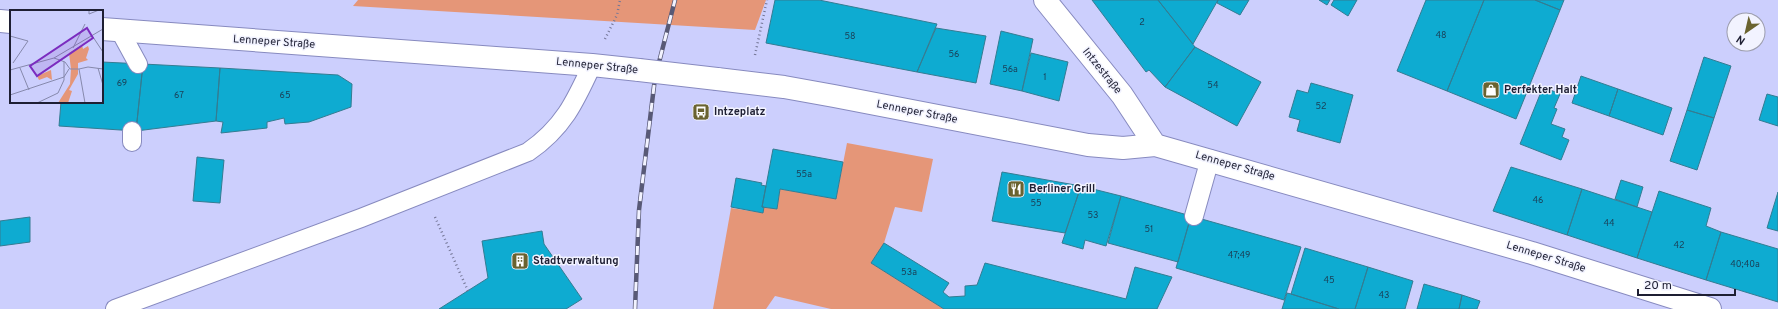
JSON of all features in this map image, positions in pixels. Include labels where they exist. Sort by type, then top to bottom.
[{"type":"main road","name":"Intzestraße","points":[[1045,0],[1122,95],[1155,145]]},
{"type":"main road","points":[[0,21],[10,22]]},
{"type":"main road","name":"Lenneper Straße","points":[[111,30],[592,65],[639,70],[777,86],[1088,145],[1123,148],[1155,145],[1210,159],[1532,253],[1710,309]]},
{"type":"lane","points":[[111,30],[138,64]]},
{"type":"lane","points":[[115,309],[361,218],[528,152],[544,140],[562,122],[578,95],[592,65]]},
{"type":"lane","points":[[1194,216],[1210,159]]},
{"type":"path","points":[[592,65],[617,15],[620,0]]},
{"type":"path","points":[[760,33],[767,0]]},
{"type":"path","points":[[434,215],[468,291]]},
{"type":"shaded area","points":[[358,0],[766,0],[755,30],[353,6]]},
{"type":"shaded area","points":[[847,143],[933,159],[922,212],[895,207],[884,243],[871,263],[944,309],[831,309],[775,296],[766,309],[713,309],[731,208],[763,213],[764,207],[777,209],[780,189],[836,199]]},
{"type":"building","points":[[775,0],[819,0],[937,24],[917,72],[766,43]]},
{"type":"building","points":[[1092,0],[1158,0],[1195,47],[1165,87],[1149,70],[1146,72]]},
{"type":"building","points":[[1158,0],[1218,0],[1193,44]]},
{"type":"building","points":[[1218,0],[1249,0],[1240,15],[1217,3]]},
{"type":"building","points":[[1319,0],[1330,0],[1327,5]]},
{"type":"building","points":[[1334,0],[1357,0],[1348,16],[1331,5]]},
{"type":"building","points":[[1426,0],[1484,0],[1447,91],[1397,71]]},
{"type":"building","points":[[1484,0],[1535,0],[1560,10],[1516,119],[1447,91]]},
{"type":"building","points":[[1535,0],[1564,0],[1560,10]]},
{"type":"building","points":[[936,28],[986,36],[976,83],[917,72]]},
{"type":"building","points":[[1001,31],[1033,39],[1022,91],[990,84]]},
{"type":"building","points":[[1195,47],[1261,82],[1237,126],[1165,87]]},
{"type":"building","points":[[1031,53],[1068,62],[1059,101],[1022,91]]},
{"type":"building","points":[[1704,57],[1731,66],[1714,118],[1687,110]]},
{"type":"building","points":[[103,62],[143,64],[136,131],[59,126],[61,103],[103,103]]},
{"type":"building","points":[[143,64],[220,68],[216,121],[136,131]]},
{"type":"building","points":[[220,68],[338,75],[352,84],[351,107],[309,122],[285,124],[284,118],[267,122],[267,128],[221,133],[223,122],[216,121]]},
{"type":"building","points":[[1581,76],[1618,89],[1609,116],[1572,103]]},
{"type":"building","points":[[1311,83],[1353,95],[1340,143],[1297,131],[1300,120],[1289,117],[1297,90],[1308,93]]},
{"type":"building","points":[[1543,87],[1560,94],[1554,108],[1557,109],[1551,124],[1565,129],[1562,137],[1569,140],[1561,160],[1520,144]]},
{"type":"building","points":[[1618,89],[1672,108],[1663,135],[1609,116]]},
{"type":"building","points":[[1767,94],[1778,97],[1778,126],[1759,120]]},
{"type":"building","points":[[1687,110],[1714,118],[1697,170],[1670,161]]},
{"type":"building","points":[[773,149],[843,162],[836,199],[780,189],[777,209],[762,207]]},
{"type":"building","points":[[197,157],[224,160],[220,203],[193,201]]},
{"type":"building","points":[[1511,167],[1582,189],[1567,235],[1493,211]]},
{"type":"building","points":[[1002,172],[1081,186],[1065,233],[992,221]]},
{"type":"building","points":[[736,178],[762,183],[761,185],[766,186],[762,207],[764,207],[763,213],[731,207]]},
{"type":"building","points":[[1621,180],[1643,187],[1637,207],[1615,199]]},
{"type":"building","points":[[1081,186],[1121,196],[1106,246],[1085,240],[1083,249],[1062,243]]},
{"type":"building","points":[[1582,189],[1652,212],[1637,258],[1567,235]]},
{"type":"building","points":[[1659,191],[1711,208],[1706,226],[1721,232],[1706,280],[1637,258]]},
{"type":"building","points":[[1778,192],[1778,231],[1767,228]]},
{"type":"building","points":[[1121,196],[1191,216],[1178,262],[1108,243]]},
{"type":"building","points":[[1191,216],[1301,247],[1284,300],[1176,268]]},
{"type":"building","points":[[30,217],[30,242],[0,246],[0,221]]},
{"type":"building","name":"Stadtverwaltung","points":[[542,231],[544,244],[582,299],[566,309],[439,309],[488,278],[482,241]]},
{"type":"building","points":[[1721,232],[1778,249],[1778,302],[1706,280]]},
{"type":"building","points":[[884,243],[949,283],[943,292],[949,297],[965,296],[965,286],[977,285],[985,263],[1126,299],[1135,267],[1172,277],[1157,309],[944,309],[871,263]]},
{"type":"building","points":[[1305,248],[1368,267],[1355,309],[1339,309],[1291,294]]},
{"type":"building","points":[[1368,267],[1413,281],[1405,309],[1355,309]]},
{"type":"building","points":[[1424,284],[1462,295],[1459,309],[1417,309]]},
{"type":"building","points":[[1287,293],[1291,294],[1339,309],[1282,309]]},
{"type":"building","points":[[1462,295],[1480,301],[1477,309],[1459,309]]},
{"type":"railway","points":[[635,309],[639,210],[655,78],[675,0]]},
{"type":"place","name":"Perfekter Halt","points":[[1491,90]]},
{"type":"place","name":"Intzeplatz","points":[[701,112]]},
{"type":"place","name":"Berliner Grill","points":[[1016,189]]},
{"type":"place","name":"Stadtverwaltung","points":[[520,261]]}]
